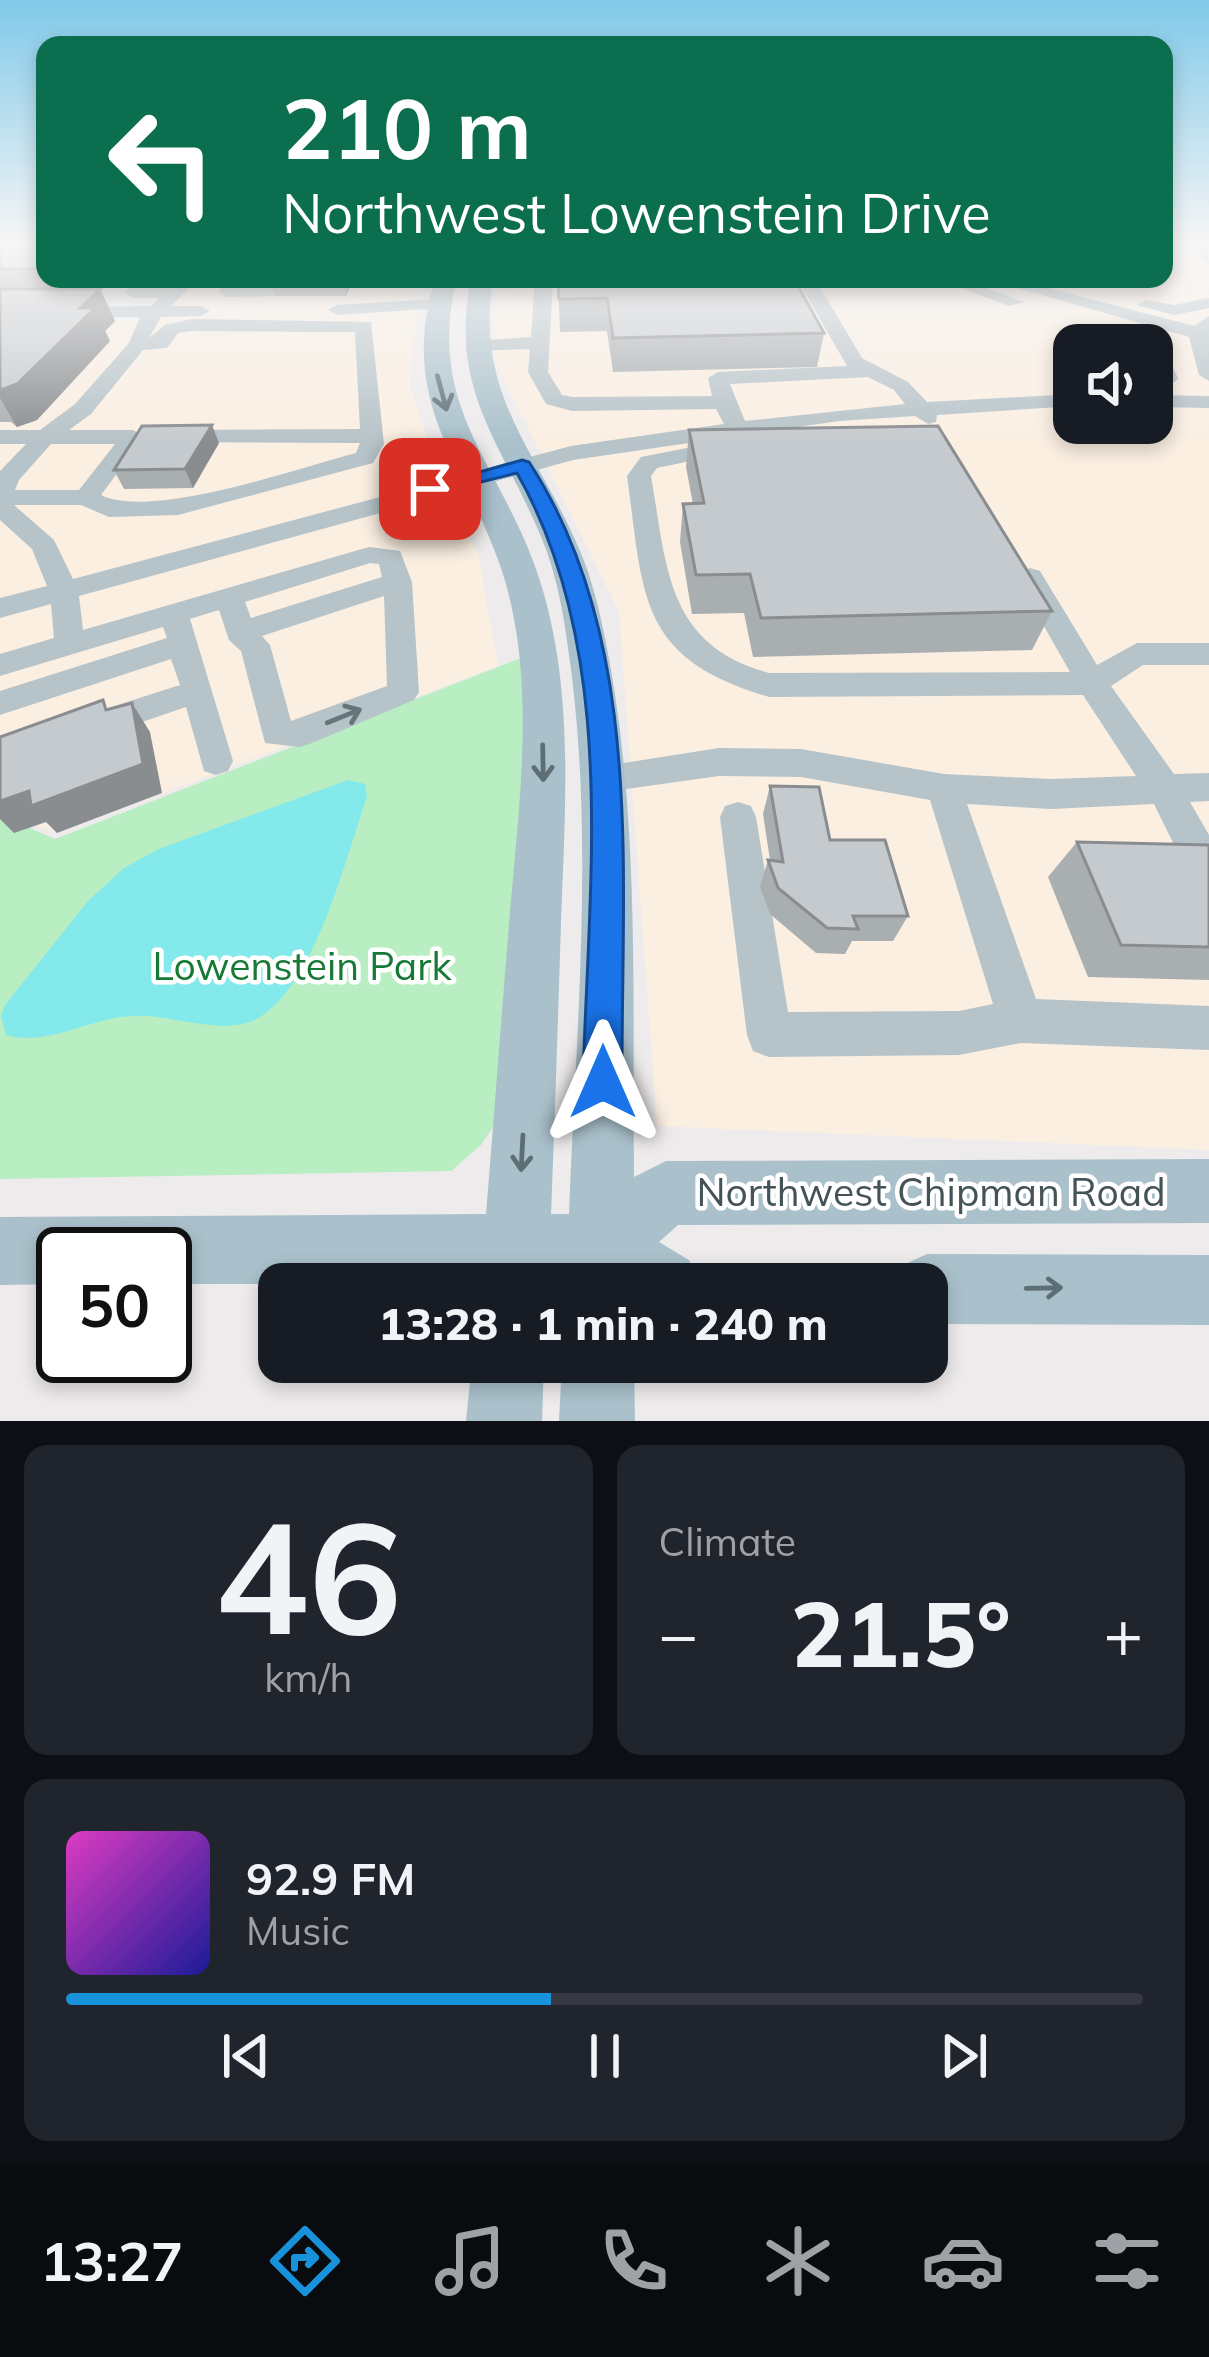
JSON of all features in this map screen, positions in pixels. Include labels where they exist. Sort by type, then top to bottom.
[{"type":"main road","points":[[439,310],[433,346],[440,392],[476,476],[512,543],[530,609],[542,695],[544,784],[515,1263]]},
{"type":"main road","points":[[472,310],[473,346],[483,390],[554,520],[591,655],[605,778],[601,1263]]},
{"type":"main road","name":"Northwest Chipman Road","points":[[604,1263],[666,1193],[1209,1191]]},
{"type":"main road","points":[[0,1251],[412,1263]]},
{"type":"main road","points":[[948,1289],[1209,1290]]},
{"type":"main road","points":[[504,1421],[507,1383]]},
{"type":"main road","points":[[597,1421],[598,1383]]},
{"type":"street","points":[[0,313],[166,310]]},
{"type":"street","points":[[542,310],[538,372],[554,399],[572,404],[724,402]]},
{"type":"street","points":[[824,310],[854,362],[923,391],[1053,399]]},
{"type":"street","points":[[1081,310],[1115,324]]},
{"type":"street","points":[[1125,310],[1203,327],[1209,375]]},
{"type":"street","points":[[0,501],[7,478],[45,437],[83,409],[138,344],[142,326],[156,311]]},
{"type":"street","points":[[0,501],[86,497],[109,509],[178,507],[365,458],[371,436],[364,326],[192,325],[172,329],[160,344],[138,344]]},
{"type":"street","points":[[473,346],[539,342]]},
{"type":"street","points":[[736,426],[718,378],[872,371]]},
{"type":"street","points":[[0,608],[522,466],[923,391],[1053,382]]},
{"type":"street","points":[[923,391],[946,446]]},
{"type":"street","points":[[1173,401],[1209,402]]},
{"type":"street","points":[[0,437],[371,436]]},
{"type":"street","points":[[86,497],[142,437]]},
{"type":"street","points":[[142,437],[118,491],[125,496],[208,501]]},
{"type":"street","points":[[789,451],[676,455],[649,462],[639,476],[662,605],[693,656],[733,679],[769,685],[1092,683],[1137,654],[1209,654]]},
{"type":"street","points":[[0,501],[44,546],[64,591],[70,644]]},
{"type":"street","points":[[1014,553],[1092,683],[1166,791],[1197,851],[1209,851]]},
{"type":"street","points":[[0,704],[178,629],[230,597],[369,555],[390,557],[398,582],[403,692],[300,734],[278,734],[269,712],[254,704],[236,650],[243,636],[398,582]]},
{"type":"street","points":[[274,584],[286,618]]},
{"type":"street","points":[[230,597],[243,636]]},
{"type":"street","points":[[0,665],[70,644],[178,629]]},
{"type":"street","points":[[178,629],[216,761]]},
{"type":"street","points":[[70,734],[198,691]]},
{"type":"street","points":[[605,778],[719,763],[801,764],[944,788],[1051,794],[1209,787]]},
{"type":"street","points":[[944,788],[1021,1021]]},
{"type":"street","points":[[738,817],[769,1035],[959,1033],[1021,1021],[1209,1028]]},
{"type":"shaded area","points":[[157,310],[417,310],[409,382],[429,446],[430,466],[478,553],[498,666],[57,833],[0,814],[0,321],[148,320]]},
{"type":"shaded area","points":[[493,310],[1209,310],[1209,1150],[657,1126],[619,612],[496,363]]},
{"type":"green space","name":"Lowenstein Park","points":[[521,658],[526,725],[502,1114],[481,1145],[451,1171],[0,1179],[0,815],[55,839]]},
{"type":"water","points":[[348,780],[365,784],[367,797],[336,891],[306,962],[266,1013],[229,1026],[132,1016],[53,1035],[6,1035],[1,1016],[5,1005],[88,901],[124,868],[159,849]]},
{"type":"building","points":[[0,310],[93,310],[17,384],[0,390]]},
{"type":"building","points":[[609,310],[811,310],[824,333],[613,338]]},
{"type":"building","points":[[212,425],[185,469],[114,470],[142,426]]},
{"type":"building","points":[[938,426],[1052,611],[761,618],[750,574],[696,575],[683,504],[704,503],[689,430]]},
{"type":"building","points":[[103,700],[106,710],[132,703],[143,764],[31,806],[29,791],[0,801],[0,737]]},
{"type":"building","points":[[770,786],[819,787],[830,840],[885,840],[908,916],[853,916],[858,929],[827,928],[778,888],[768,860],[783,862]]},
{"type":"building","points":[[1077,842],[1209,845],[1209,947],[1121,945]]},
{"type":"route","points":[[430,489],[522,466],[554,520],[574,580],[591,655],[605,778],[603,1082]]}]
